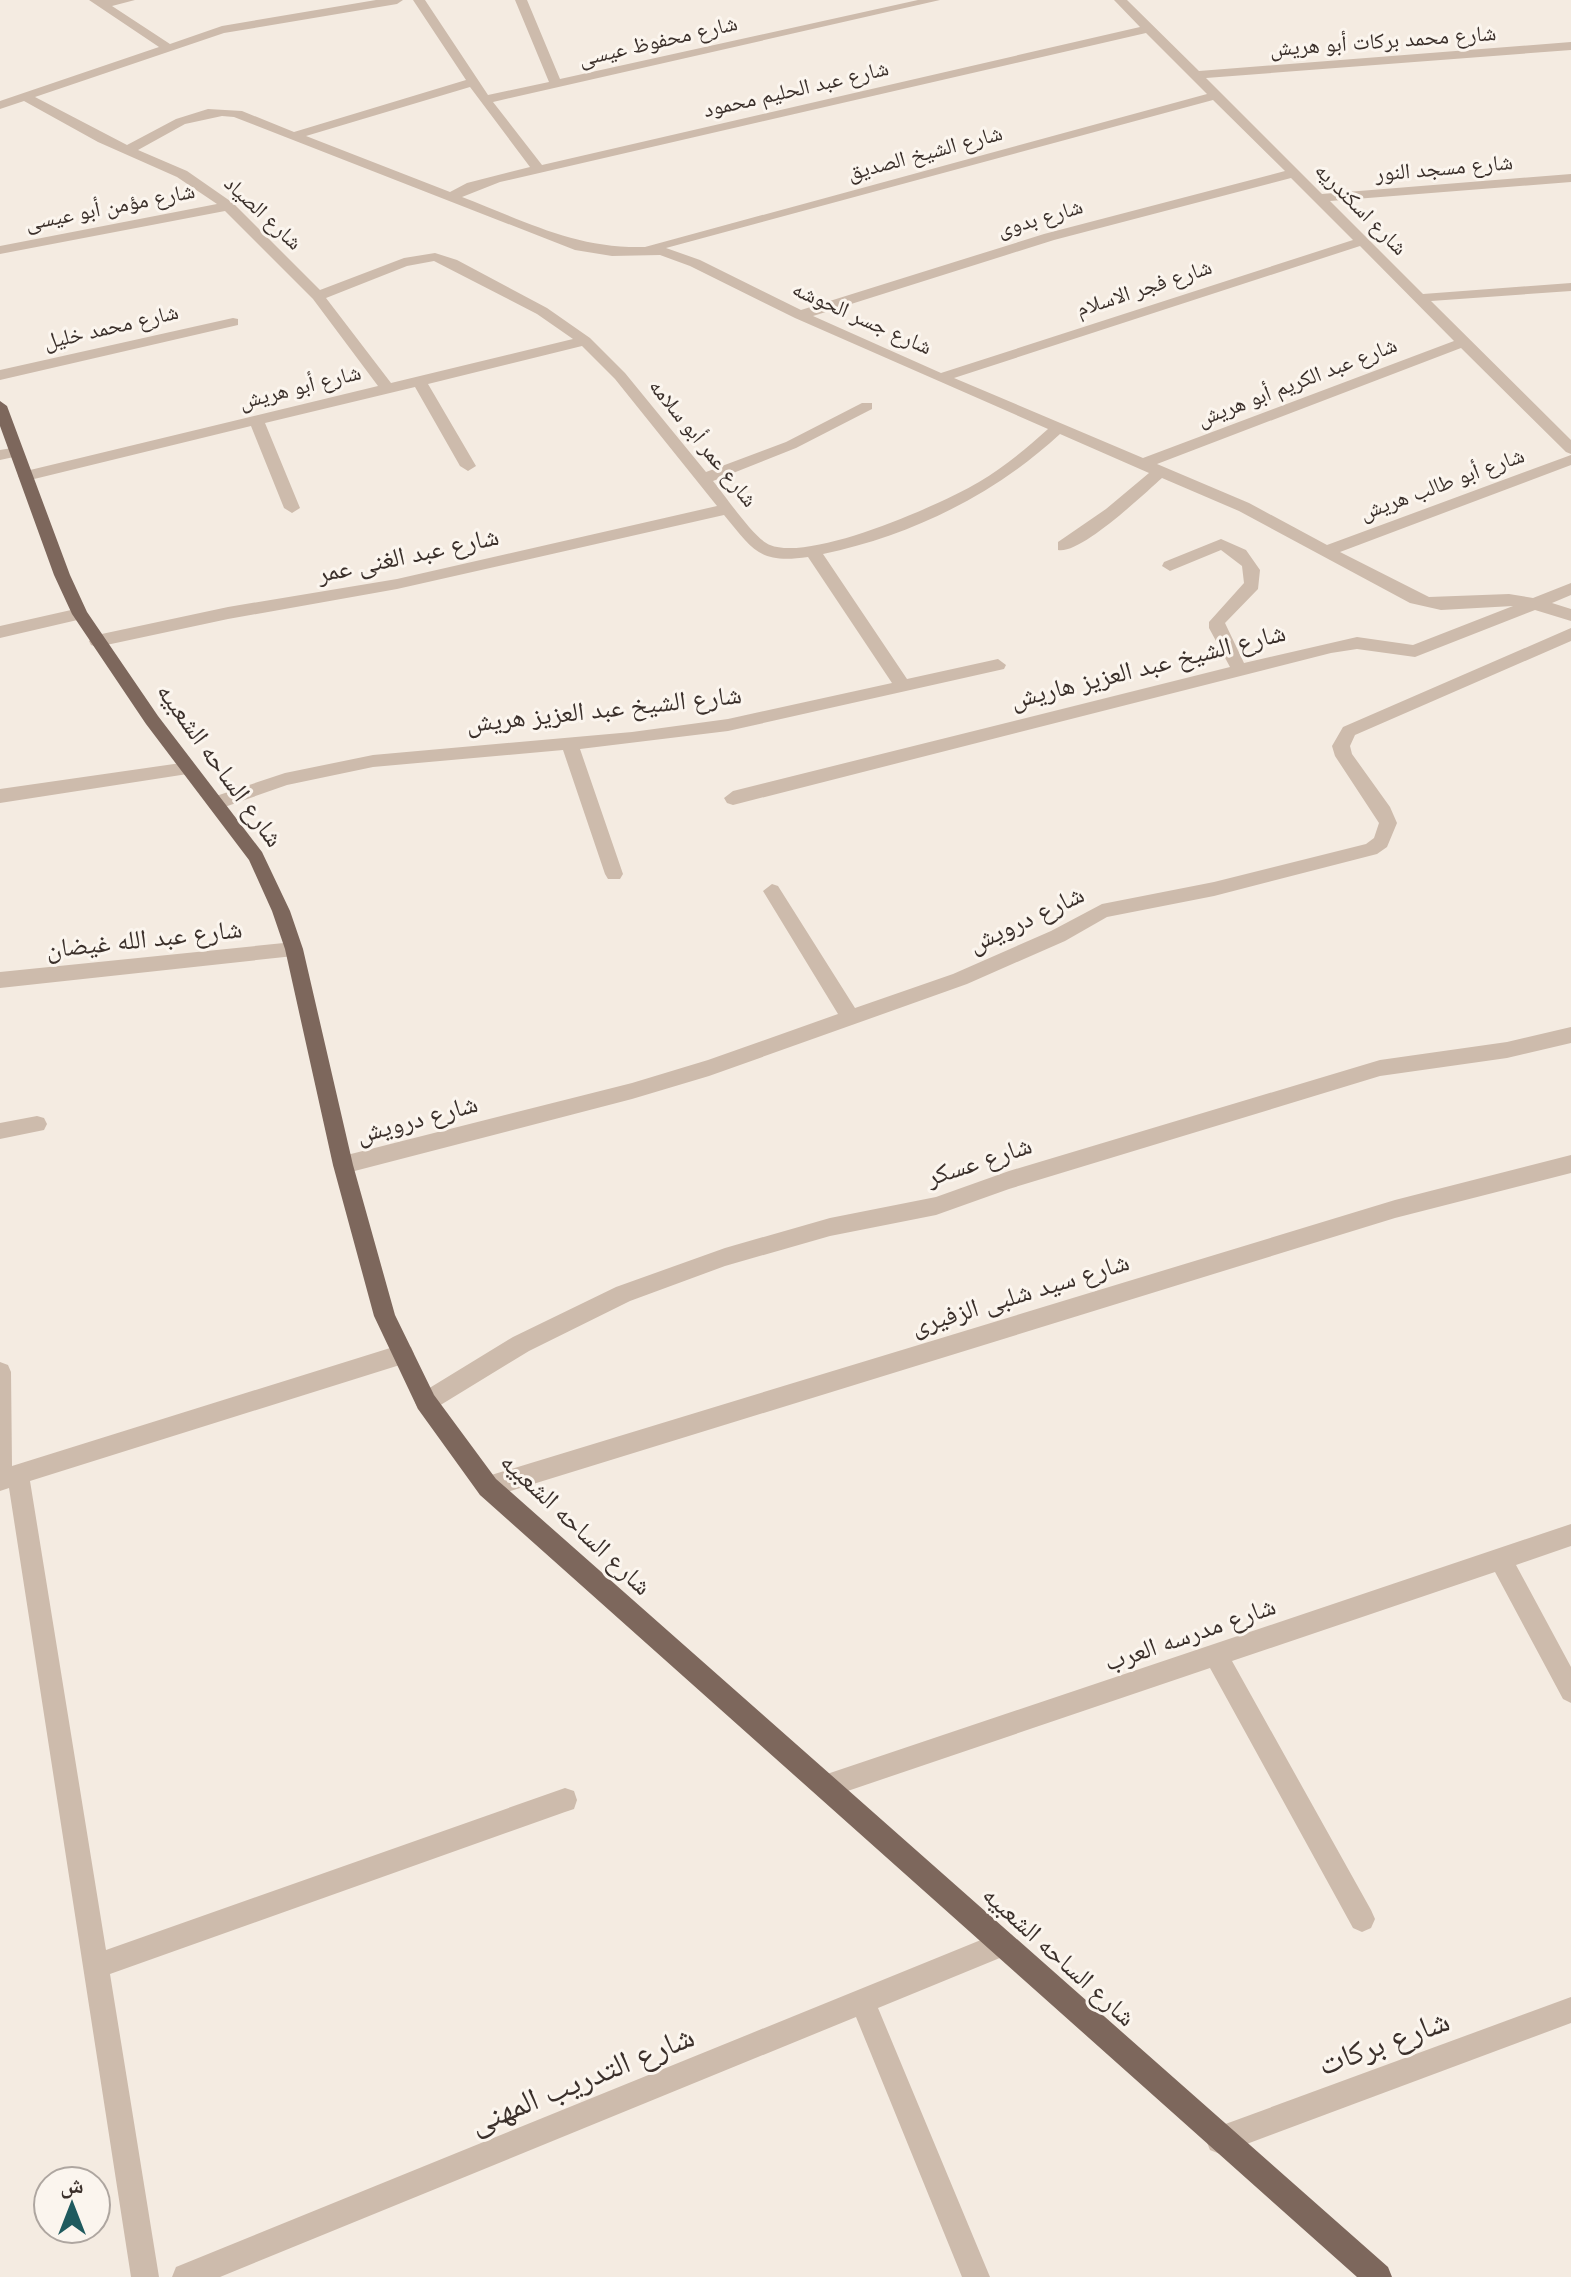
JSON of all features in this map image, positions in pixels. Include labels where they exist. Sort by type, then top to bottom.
[{"type":"main road","name":"شارع الساحه الشعبيه","points":[[0,406],[9,454],[26,476],[62,575],[80,614],[188,768],[256,857],[294,949],[343,1165],[385,1316],[426,1402],[488,1487],[827,1786],[1220,2140],[1378,2277]]},
{"type":"street","points":[[98,2],[129,0]]},
{"type":"street","points":[[0,105],[167,47],[263,22],[397,0]]},
{"type":"street","points":[[419,0],[472,82],[539,170]]},
{"type":"street","points":[[521,0],[556,84]]},
{"type":"street","points":[[857,0],[870,14]]},
{"type":"street","name":"شارع محفوظ عيسى","points":[[485,100],[934,0]]},
{"type":"street","name":"شارع اسكندريه","points":[[1120,0],[1569,444]]},
{"type":"street","points":[[98,2],[167,47]]},
{"type":"street","name":"شارع عبد الحليم محمود","points":[[453,196],[472,186],[1150,28]]},
{"type":"street","name":"شارع محمد بركات أبو هريش","points":[[1198,75],[1571,46]]},
{"type":"street","points":[[294,136],[472,82]]},
{"type":"street","name":"شارع الشيخ الصديق","points":[[643,250],[1217,95]]},
{"type":"street","name":"شارع الصياد","points":[[27,98],[182,174],[228,206],[318,296],[388,389]]},
{"type":"street","name":"شارع جسر الحوشه","points":[[128,150],[209,111],[237,114],[580,247],[612,252],[661,251],[695,263],[800,315],[940,378],[1162,470],[1329,550],[1402,592],[1431,604],[1462,605],[1508,600],[1538,604],[1571,615]]},
{"type":"street","name":"شارع بدوى","points":[[800,315],[1049,237],[1294,173]]},
{"type":"street","name":"شارع مسجد النور","points":[[1320,198],[1571,178]]},
{"type":"street","name":"شارع مؤمن أبو عيسى","points":[[0,250],[228,206]]},
{"type":"street","name":"شارع فجر الاسلام","points":[[940,378],[1362,241]]},
{"type":"street","name":"شارع عمر أبو سلامه","points":[[318,296],[404,262],[435,257],[495,284],[585,341],[620,376],[760,548],[778,555],[873,535],[930,513],[981,488],[1025,459],[1058,428]]},
{"type":"street","points":[[1420,298],[1571,287]]},
{"type":"street","name":"شارع محمد خليل","points":[[0,375],[233,322]]},
{"type":"street","name":"شارع أبو هريش","points":[[26,476],[585,341]]},
{"type":"street","name":"شارع عبد الكريم أبو هريش","points":[[1145,463],[1464,342]]},
{"type":"street","points":[[419,381],[468,466]]},
{"type":"street","points":[[703,479],[791,445],[867,406]]},
{"type":"street","points":[[256,420],[292,508]]},
{"type":"street","name":"شارع أبو طالب هريش","points":[[1329,550],[1571,460]]},
{"type":"street","points":[[1064,546],[1112,513],[1162,470]]},
{"type":"street","name":"شارع عبد الغنى عمر","points":[[97,641],[228,613],[397,584],[727,509]]},
{"type":"street","points":[[1170,566],[1221,544],[1245,557],[1252,566],[1252,585],[1217,622],[1217,628],[1240,670]]},
{"type":"street","points":[[812,550],[902,685]]},
{"type":"street","name":"شارع الشيخ عبد العزيز هاريش","points":[[733,798],[1344,644],[1415,651],[1571,589]]},
{"type":"street","points":[[0,632],[80,614]]},
{"type":"street","name":"شارع درويش","points":[[343,1165],[632,1091],[851,1019],[1010,958],[1102,911],[1214,889],[1371,849],[1381,842],[1388,823],[1384,812],[1344,756],[1341,746],[1349,731],[1571,634]]},
{"type":"street","name":"شارع الشيخ عبد العزيز هريش","points":[[216,803],[285,779],[373,761],[728,725],[998,665]]},
{"type":"street","points":[[569,742],[614,874]]},
{"type":"street","points":[[0,796],[188,768]]},
{"type":"street","points":[[772,891],[851,1019]]},
{"type":"street","name":"شارع عبد الله غيضان","points":[[0,980],[294,949]]},
{"type":"street","name":"شارع عسكر","points":[[426,1402],[521,1344],[610,1300],[725,1257],[830,1227],[959,1199],[1009,1180],[1380,1068],[1507,1050],[1571,1035]]},
{"type":"street","points":[[0,1131],[37,1124]]},
{"type":"street","name":"شارع سيد شلبى الزفيرى","points":[[488,1487],[1379,1213],[1571,1164]]},
{"type":"street","points":[[6,1478],[403,1354]]},
{"type":"street","points":[[0,1372],[6,1478],[96,1966],[145,2277]]},
{"type":"street","name":"شارع مدرسه العرب","points":[[827,1786],[1571,1535]]},
{"type":"street","points":[[1501,1559],[1571,1691]]},
{"type":"street","points":[[1216,1655],[1362,1919]]},
{"type":"street","points":[[96,1966],[565,1800]]},
{"type":"street","name":"شارع التدريب المهنى","points":[[186,2277],[1003,1944]]},
{"type":"street","points":[[863,2003],[976,2277]]},
{"type":"street","name":"شارع بركات","points":[[1220,2140],[1571,2010]]}]
